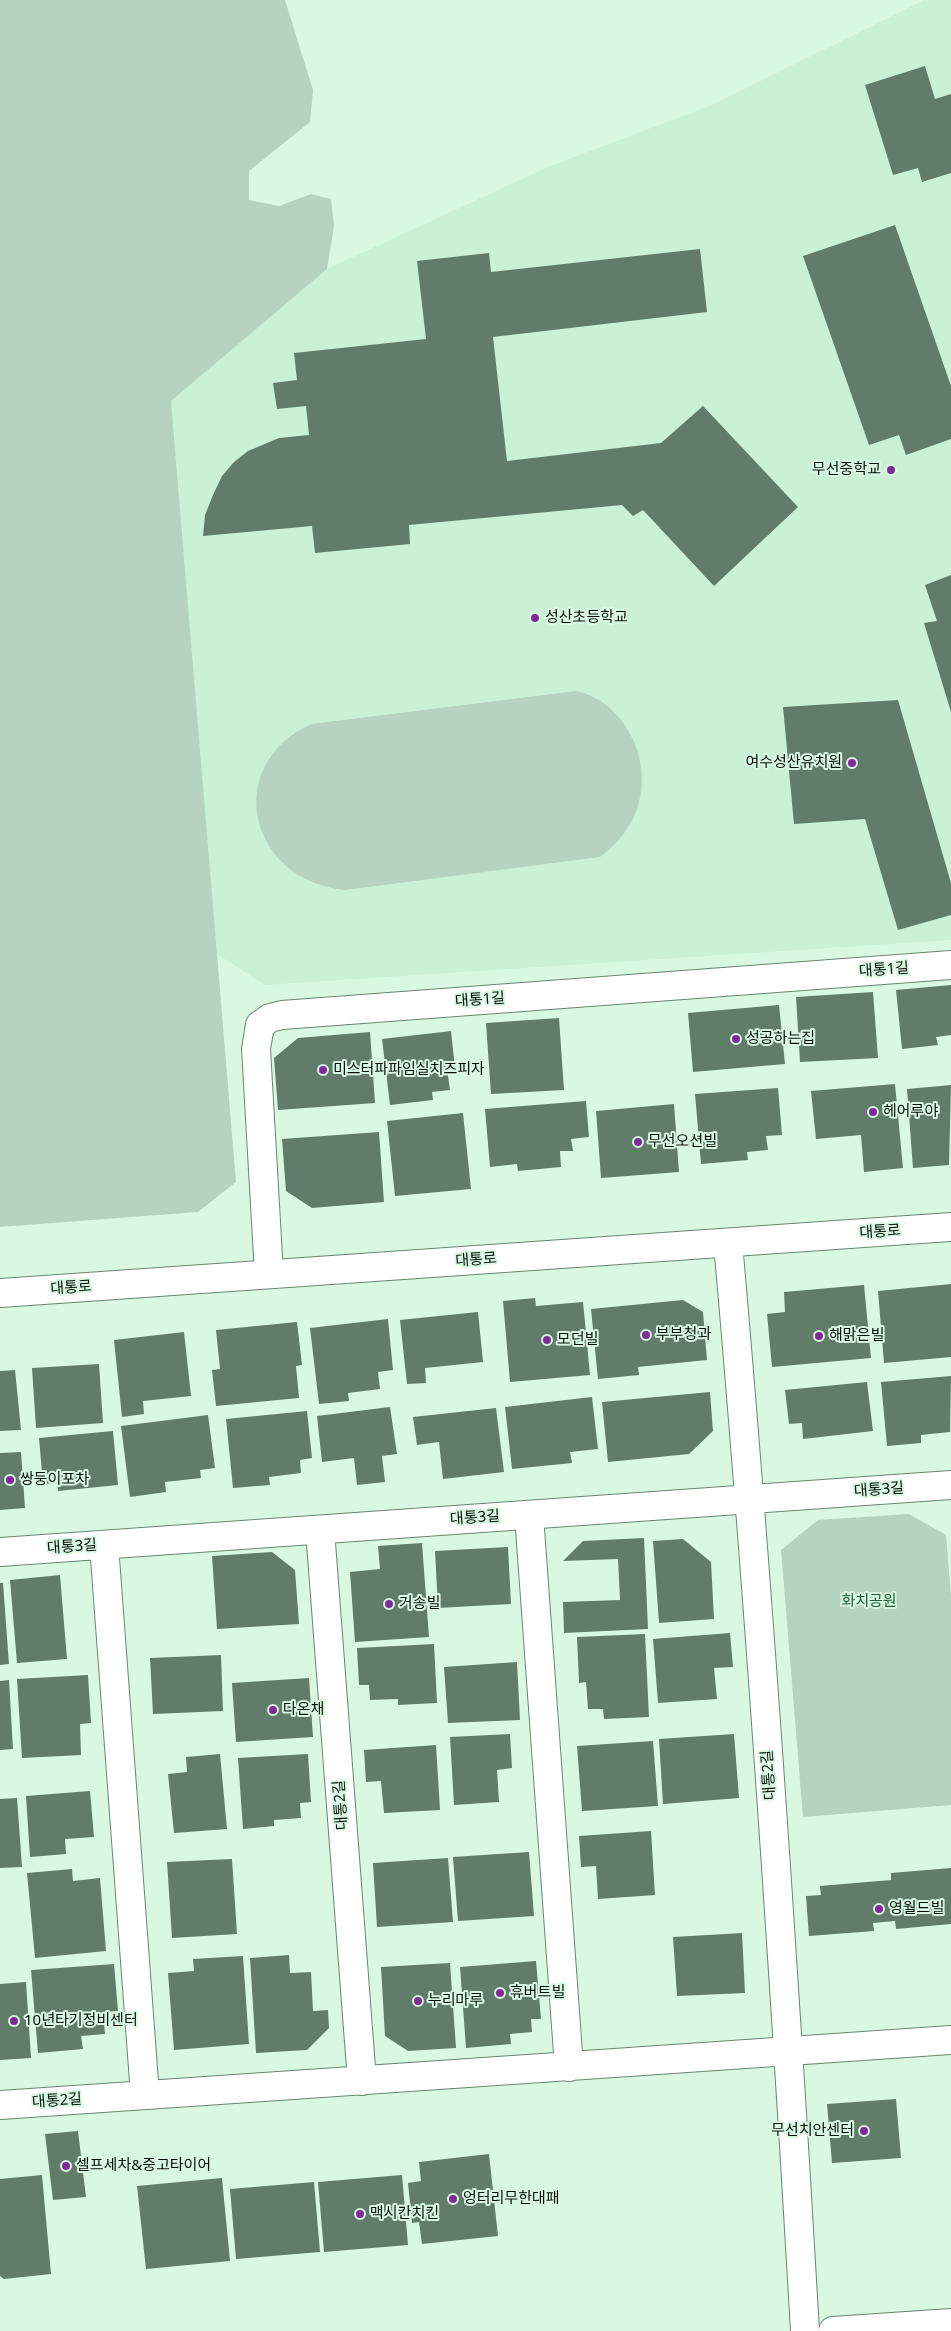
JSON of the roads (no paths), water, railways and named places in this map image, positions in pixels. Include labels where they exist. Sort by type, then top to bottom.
[{"type":"street","name":"대통1길","points":[[269,1274],[256,1048],[260,1025],[270,1018],[282,1015],[951,964]]},
{"type":"street","name":"대통로","points":[[0,1293],[951,1227]]},
{"type":"street","name":"대통2길","points":[[728,1243],[750,1499],[788,2052]]},
{"type":"street","name":"대통3길","points":[[0,1552],[951,1485]]},
{"type":"street","points":[[529,1515],[569,2067]]},
{"type":"street","name":"대통2길","points":[[320,1530],[362,2081]]},
{"type":"street","points":[[104,1545],[145,2095]]},
{"type":"street","name":"대통2길","points":[[0,2105],[951,2040]]},
{"type":"street","points":[[788,2052],[805,2331]]},
{"type":"street","points":[[833,2331],[951,2324]]},
{"type":"place","name":"무선중학교","points":[[891,470]]},
{"type":"place","name":"성산초등학교","points":[[535,618]]},
{"type":"place","name":"여수성산유치원","points":[[852,763]]},
{"type":"place","name":"성공하는집","points":[[736,1039]]},
{"type":"place","name":"미스터파파임실치즈피자","points":[[323,1070]]},
{"type":"place","name":"헤어루야","points":[[873,1112]]},
{"type":"place","name":"무선오션빌","points":[[638,1142]]},
{"type":"place","name":"부부청과","points":[[646,1335]]},
{"type":"place","name":"해맑은빌","points":[[819,1336]]},
{"type":"place","name":"모던빌","points":[[547,1340]]},
{"type":"place","name":"쌍둥이포차","points":[[10,1480]]},
{"type":"place","name":"거송빌","points":[[389,1604]]},
{"type":"place","name":"다온채","points":[[273,1710]]},
{"type":"place","name":"영월드빌","points":[[879,1909]]},
{"type":"place","name":"휴버트빌","points":[[500,1993]]},
{"type":"place","name":"누리마루","points":[[418,2001]]},
{"type":"place","name":"10년타기정비센터","points":[[14,2021]]},
{"type":"place","name":"무선치안센터","points":[[864,2131]]},
{"type":"place","name":"셀프세차&중고타이어","points":[[66,2166]]},
{"type":"place","name":"엉터리무한대패","points":[[453,2199]]},
{"type":"place","name":"맥시칸치킨","points":[[360,2214]]},
{"type":"park label","name":"화치공원","points":[[869,1602]]}]
